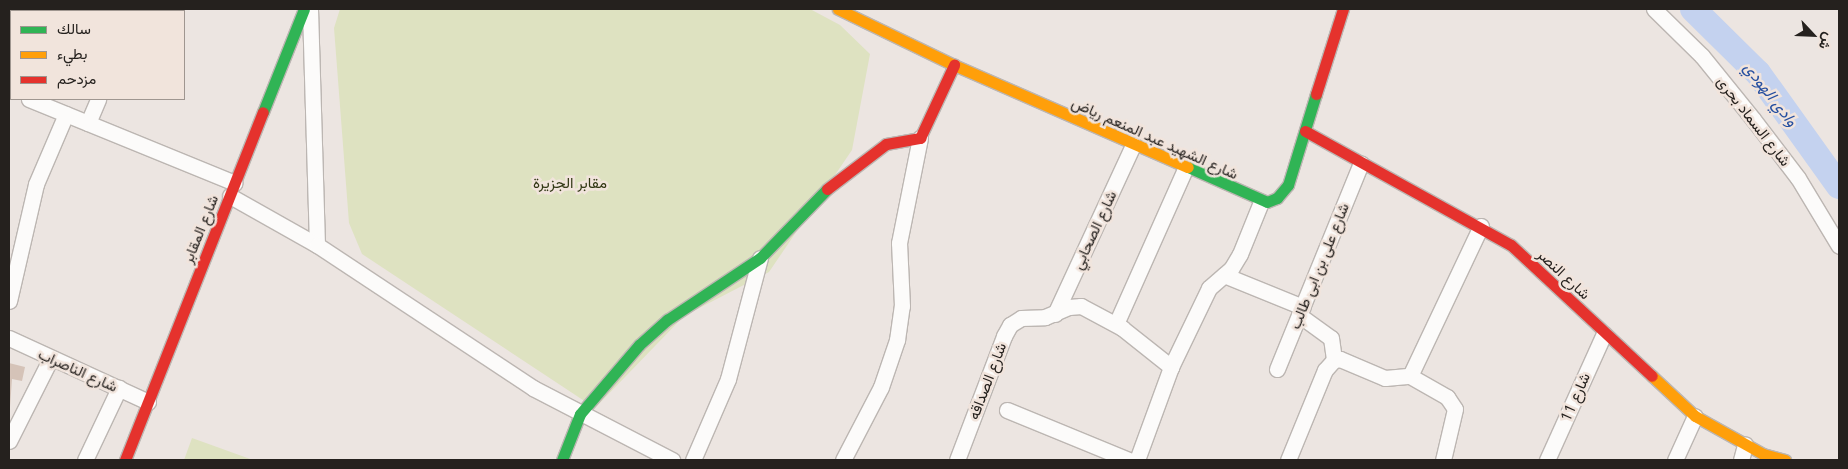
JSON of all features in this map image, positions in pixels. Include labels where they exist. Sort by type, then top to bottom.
[{"type":"street","name":"شارع المقابر","points":[[125,460],[304,9]]},
{"type":"street","points":[[310,9],[317,245]]},
{"type":"street","name":"شارع الشهيد عبد المنعم رياض","points":[[838,9],[954,66],[1261,202]]},
{"type":"street","points":[[1137,460],[1171,367],[1209,288],[1231,269],[1240,254],[1261,202],[1273,201],[1284,194],[1343,9]]},
{"type":"street","name":"شارع السماد بحرى","points":[[1654,9],[1702,56],[1754,119],[1798,178],[1839,246]]},
{"type":"street","points":[[842,460],[881,387],[897,340],[902,306],[898,243],[920,138],[954,66]]},
{"type":"street","points":[[31,100],[88,123],[232,189],[490,361],[580,414],[672,460]]},
{"type":"street","points":[[88,123],[98,100]]},
{"type":"street","points":[[9,302],[36,184],[66,114]]},
{"type":"street","name":"شارع النصر","points":[[1305,131],[1361,163],[1481,226],[1511,245],[1604,334],[1695,416],[1743,453],[1785,460]]},
{"type":"street","points":[[562,460],[580,414],[617,368],[667,320],[760,258],[837,179],[886,144],[920,138]]},
{"type":"street","name":"شارع الصحابي","points":[[1054,314],[1133,145]]},
{"type":"street","name":"شارع على بن ابى طالب","points":[[1278,369],[1361,163]]},
{"type":"street","points":[[1116,324],[1185,169]]},
{"type":"street","points":[[1410,376],[1481,226]]},
{"type":"street","points":[[692,460],[728,379],[760,258]]},
{"type":"street","points":[[1224,275],[1301,311],[1331,338],[1334,360]]},
{"type":"street","points":[[1054,314],[1069,306],[1081,306],[1116,324],[1171,367]]},
{"type":"street","name":"شارع الصداقه","points":[[957,460],[1004,336],[1016,321],[1032,316],[1054,314]]},
{"type":"street","name":"شارع 11","points":[[1547,460],[1604,334]]},
{"type":"street","name":"شارع الناصراب","points":[[9,338],[148,402]]},
{"type":"street","points":[[9,441],[51,358]]},
{"type":"street","points":[[1288,460],[1325,370],[1334,360],[1345,360],[1385,378],[1410,376],[1446,396],[1455,409],[1444,460]]},
{"type":"street","points":[[85,460],[119,388]]},
{"type":"street","points":[[1007,410],[1129,460]]},
{"type":"street","points":[[1675,460],[1695,416]]},
{"type":"green space","name":"مقابر الجزيرة","points":[[340,9],[810,9],[840,25],[870,54],[852,150],[769,272],[684,316],[595,408],[362,254],[349,223],[334,28]]},
{"type":"green space","points":[[192,438],[253,460],[184,460]]},
{"type":"building","points":[[9,363],[25,367],[22,381],[12,379],[10,407]]},
{"type":"waterway","name":"وادي الهودي","points":[[1693,9],[1758,73],[1839,186]]},
{"type":"traffic: fast","points":[[263,112],[304,9]]},
{"type":"traffic: fast","points":[[1188,167],[1267,202],[1277,198],[1288,185],[1316,94]]},
{"type":"traffic: fast","points":[[562,460],[580,414],[639,345],[667,320],[760,258],[827,189]]},
{"type":"traffic: slow","points":[[838,9],[954,65],[1188,167]]},
{"type":"traffic: slow","points":[[1652,376],[1695,416],[1763,454],[1785,460]]},
{"type":"traffic: jam","points":[[1316,94],[1343,9]]},
{"type":"traffic: jam","points":[[827,189],[886,144],[920,138],[954,65]]},
{"type":"traffic: jam","points":[[125,460],[263,112]]},
{"type":"traffic: jam","points":[[1305,131],[1511,245],[1652,376]]}]
